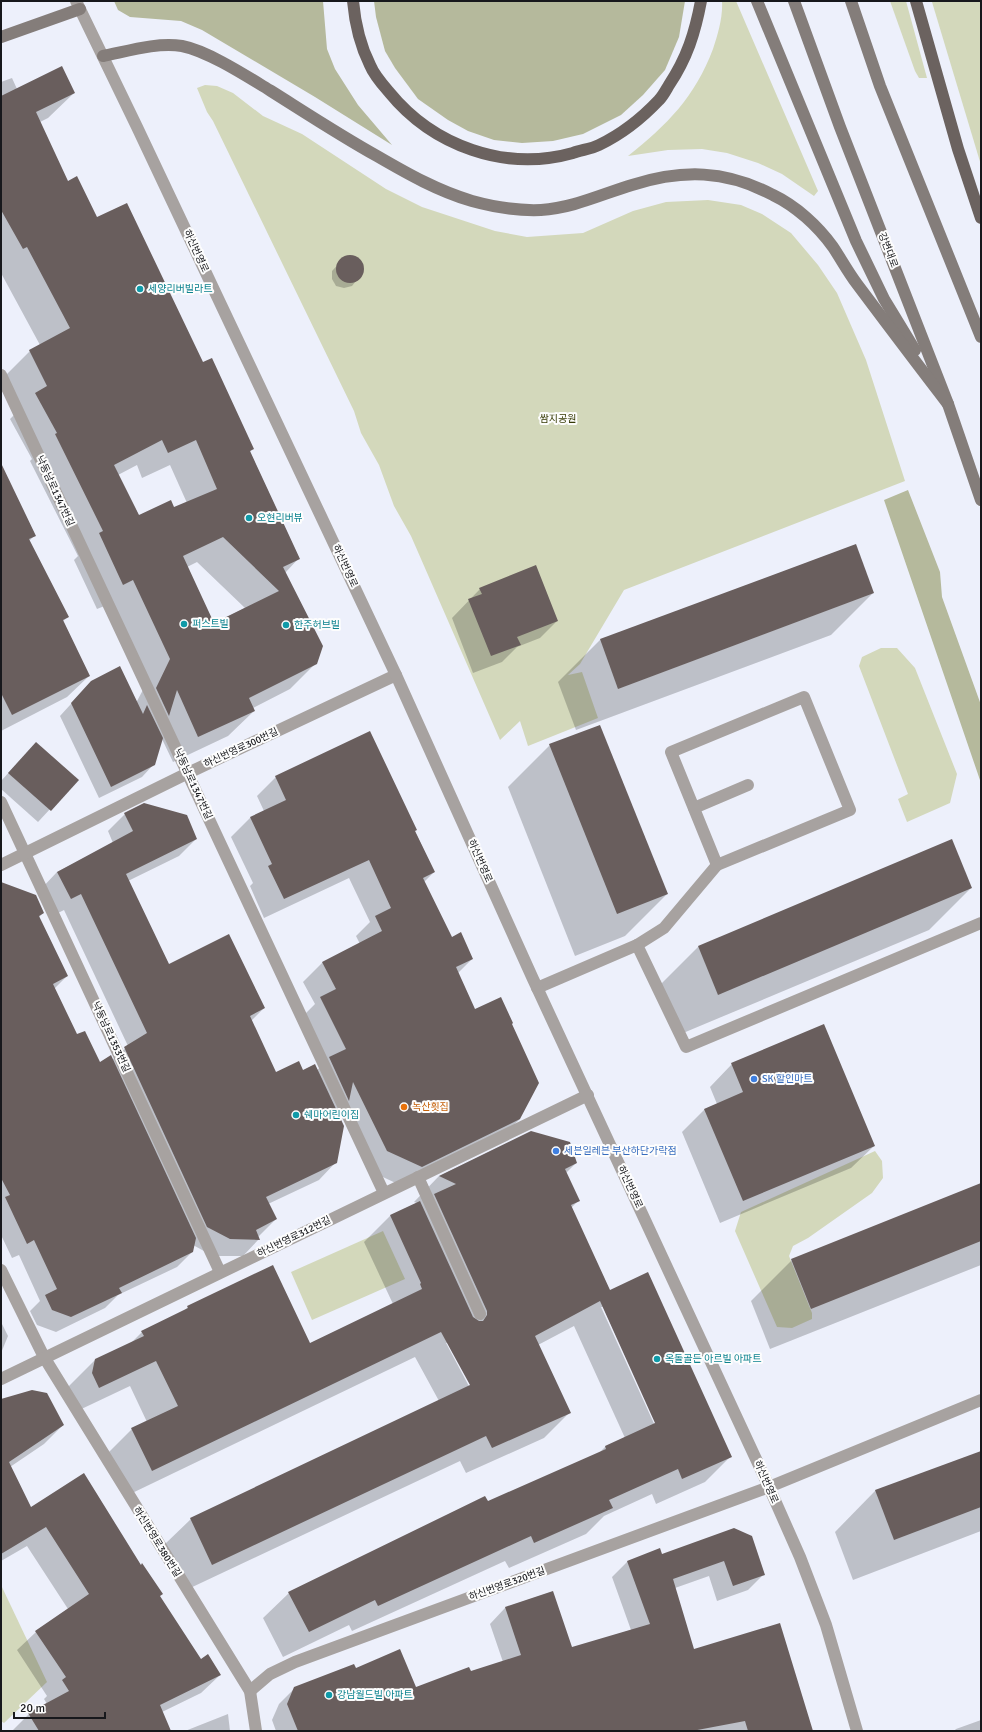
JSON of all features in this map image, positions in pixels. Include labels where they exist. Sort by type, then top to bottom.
[{"type":"main road","points":[[353,1],[355,22],[360,43],[370,66],[402,108],[437,135],[474,151],[511,159],[528,159],[564,155],[598,145],[630,127],[660,99],[682,66],[695,31],[702,1]]},
{"type":"main road","points":[[757,1],[856,241],[884,299],[948,404]]},
{"type":"main road","name":"강변대로","points":[[794,1],[840,127],[948,404],[981,500]]},
{"type":"main road","points":[[851,1],[880,86],[981,337]]},
{"type":"main road","points":[[916,1],[958,149],[981,218]]},
{"type":"main road","points":[[1,37],[78,5]]},
{"type":"main road","points":[[103,56],[165,45],[183,46],[199,52],[238,71],[412,176],[446,192],[472,201],[498,207],[543,210],[582,202],[648,180],[692,174],[722,176],[752,185],[775,196],[812,222],[831,245],[852,278],[948,404]]},
{"type":"street","name":"하신번영로","points":[[78,5],[396,675],[538,988],[769,1487],[800,1557],[826,1625],[857,1731]]},
{"type":"street","name":"낙동남로1347번길","points":[[1,376],[384,1193]]},
{"type":"street","name":"하신번영로300번길","points":[[1,865],[188,773],[396,675]]},
{"type":"street","points":[[538,988],[638,945],[664,928],[717,865],[850,810],[804,697],[671,752],[717,865]]},
{"type":"street","points":[[694,808],[748,785]]},
{"type":"street","name":"낙동남로1353번길","points":[[1,802],[220,1272]]},
{"type":"street","points":[[638,945],[686,1046],[981,922]]},
{"type":"street","name":"하신번영로312번길","points":[[1,1379],[588,1095]]},
{"type":"street","points":[[418,1177],[480,1314]]},
{"type":"street","name":"하신번영로380번길","points":[[1,1270],[44,1357],[250,1691],[256,1731]]},
{"type":"street","name":"하신번영로320번길","points":[[250,1691],[270,1674],[295,1662],[769,1487],[981,1400]]},
{"type":"green space","points":[[114,1],[323,1],[327,49],[335,69],[358,105],[392,145],[202,30],[181,21],[130,17],[118,10]]},
{"type":"green space","points":[[374,1],[685,1],[679,37],[665,70],[643,95],[621,115],[583,134],[553,141],[522,143],[494,140],[468,131],[448,120],[418,99],[395,68],[385,51],[376,17]]},
{"type":"green space","points":[[722,1],[736,1],[818,191],[814,196],[782,174],[758,163],[727,153],[702,149],[668,150],[628,156],[667,121],[698,82],[717,37],[721,19]]},
{"type":"green space","points":[[890,1],[906,1],[927,78],[919,78],[915,71]]},
{"type":"green space","points":[[981,1],[981,165],[932,2]]},
{"type":"green space","name":"쌈지공원","points":[[205,85],[217,86],[233,93],[263,116],[302,134],[386,189],[422,207],[495,231],[527,237],[583,233],[633,211],[666,202],[708,200],[741,205],[762,214],[791,233],[818,265],[837,293],[866,360],[905,481],[624,590],[580,664],[568,675],[582,672],[598,718],[528,746],[520,721],[500,740],[411,536],[394,506],[379,465],[361,433],[354,411],[213,121],[207,112],[197,88]]},
{"type":"green space","points":[[908,490],[940,572],[942,597],[981,705],[981,783],[884,500]]},
{"type":"green space","points":[[881,648],[897,648],[915,668],[957,774],[950,803],[907,822],[898,799],[908,794],[859,666],[862,657]]},
{"type":"green space","points":[[875,1151],[882,1161],[883,1178],[872,1193],[808,1238],[793,1246],[789,1256],[812,1313],[812,1319],[792,1328],[777,1327],[735,1231],[741,1212]]},
{"type":"green space","points":[[383,1231],[405,1279],[312,1320],[291,1272]]},
{"type":"green space","points":[[1,1585],[47,1682],[4,1723],[1,1721]]},
{"type":"building","points":[[62,66],[75,93],[36,112],[68,181],[77,176],[97,217],[127,203],[203,362],[212,358],[254,449],[250,451],[300,559],[283,567],[323,646],[317,664],[249,698],[255,711],[198,737],[177,690],[169,716],[156,688],[170,659],[133,580],[123,585],[99,533],[103,531],[55,434],[57,433],[35,393],[47,386],[29,350],[70,328],[27,247],[23,249],[1,210],[1,96]],"holes":[[[162,440],[168,453],[196,440],[217,489],[174,507],[171,500],[139,515],[114,465]],[[223,537],[279,591],[214,623],[183,556]]]},
{"type":"building","points":[[350,255],[360,259],[364,269],[360,279],[350,283],[340,279],[336,269],[340,259]]},
{"type":"building","points":[[1,463],[36,536],[29,539],[69,617],[63,620],[90,676],[12,715],[1,693]]},
{"type":"building","points":[[856,544],[874,593],[618,689],[600,639]]},
{"type":"building","points":[[536,565],[558,621],[517,637],[521,645],[491,656],[468,599],[482,594],[479,588]]},
{"type":"building","points":[[120,666],[143,714],[147,705],[163,738],[155,765],[111,787],[71,703],[91,681]]},
{"type":"building","points":[[600,725],[668,894],[617,914],[549,744]]},
{"type":"building","points":[[370,731],[417,830],[415,831],[435,872],[423,878],[452,937],[461,932],[473,959],[456,967],[475,1009],[501,997],[539,1083],[520,1119],[422,1167],[387,1151],[353,1082],[349,1101],[329,1057],[346,1049],[320,997],[336,989],[322,962],[382,931],[375,916],[391,908],[369,860],[284,899],[268,866],[272,864],[250,817],[286,800],[275,776]]},
{"type":"building","points":[[36,742],[79,780],[51,811],[8,773]]},
{"type":"building","points":[[144,803],[187,815],[197,839],[126,874],[169,964],[229,934],[265,1008],[250,1016],[276,1072],[299,1061],[303,1070],[315,1064],[344,1126],[337,1163],[266,1197],[277,1219],[256,1230],[260,1240],[230,1239],[207,1227],[124,1047],[147,1033],[81,894],[71,899],[57,872],[133,831],[124,813]]},
{"type":"building","points":[[952,839],[972,888],[718,995],[698,946]]},
{"type":"building","points":[[1,882],[36,895],[44,913],[39,916],[68,976],[53,984],[77,1034],[85,1031],[100,1062],[111,1055],[196,1238],[193,1252],[119,1288],[122,1293],[71,1317],[52,1310],[45,1295],[57,1289],[34,1240],[27,1244],[5,1197],[10,1195],[1,1178]]},
{"type":"building","points":[[824,1024],[875,1146],[743,1201],[704,1109],[743,1092],[731,1063]]},
{"type":"building","points":[[531,1131],[570,1142],[577,1163],[565,1169],[580,1201],[571,1205],[610,1290],[648,1272],[732,1457],[682,1479],[678,1469],[609,1500],[613,1508],[534,1543],[531,1536],[378,1606],[375,1600],[309,1632],[288,1592],[485,1496],[488,1501],[606,1449],[605,1446],[655,1423],[600,1301],[535,1336],[571,1413],[492,1448],[486,1436],[212,1565],[190,1518],[470,1385],[441,1332],[152,1471],[131,1428],[178,1406],[156,1361],[99,1388],[92,1373],[95,1359],[144,1336],[141,1331],[188,1308],[187,1306],[273,1265],[310,1343],[422,1289],[421,1283],[390,1215],[420,1201],[473,1317],[479,1321],[483,1321],[487,1315],[487,1311],[434,1194],[456,1184],[439,1176]]},
{"type":"building","points":[[981,1183],[981,1241],[811,1309],[791,1259]]},
{"type":"building","points":[[32,1390],[47,1393],[64,1425],[9,1462],[31,1507],[84,1473],[141,1565],[142,1563],[163,1594],[160,1596],[201,1659],[208,1654],[221,1675],[160,1705],[171,1731],[39,1731],[28,1713],[69,1691],[62,1680],[66,1677],[35,1631],[89,1594],[46,1527],[1,1554],[1,1399]]},
{"type":"building","points":[[981,1451],[981,1507],[894,1540],[875,1490]]},
{"type":"building","points":[[734,1528],[752,1536],[765,1575],[733,1586],[724,1561],[673,1579],[694,1649],[780,1623],[813,1731],[748,1731],[745,1721],[692,1731],[298,1731],[287,1704],[294,1687],[354,1664],[356,1668],[400,1649],[416,1687],[469,1667],[471,1671],[521,1655],[505,1607],[553,1591],[572,1647],[650,1624],[627,1561],[660,1548],[662,1554]]},
{"type":"place","name":"세양리버빌라트","points":[[140,289]]},
{"type":"place","name":"오현리버뷰","points":[[249,518]]},
{"type":"place","name":"퍼스트빌","points":[[184,624]]},
{"type":"place","name":"한주허브빌","points":[[286,625]]},
{"type":"place","name":"SK 할인마트","points":[[754,1079]]},
{"type":"place","name":"녹산횟집","points":[[404,1107]]},
{"type":"place","name":"쉐마어린이집","points":[[296,1115]]},
{"type":"place","name":"세븐일레븐 부산하단가락점","points":[[556,1151]]},
{"type":"place","name":"옥돌골든 아르빌 아파트","points":[[657,1359]]},
{"type":"place","name":"강남월드빌 아파트","points":[[329,1695]]}]
